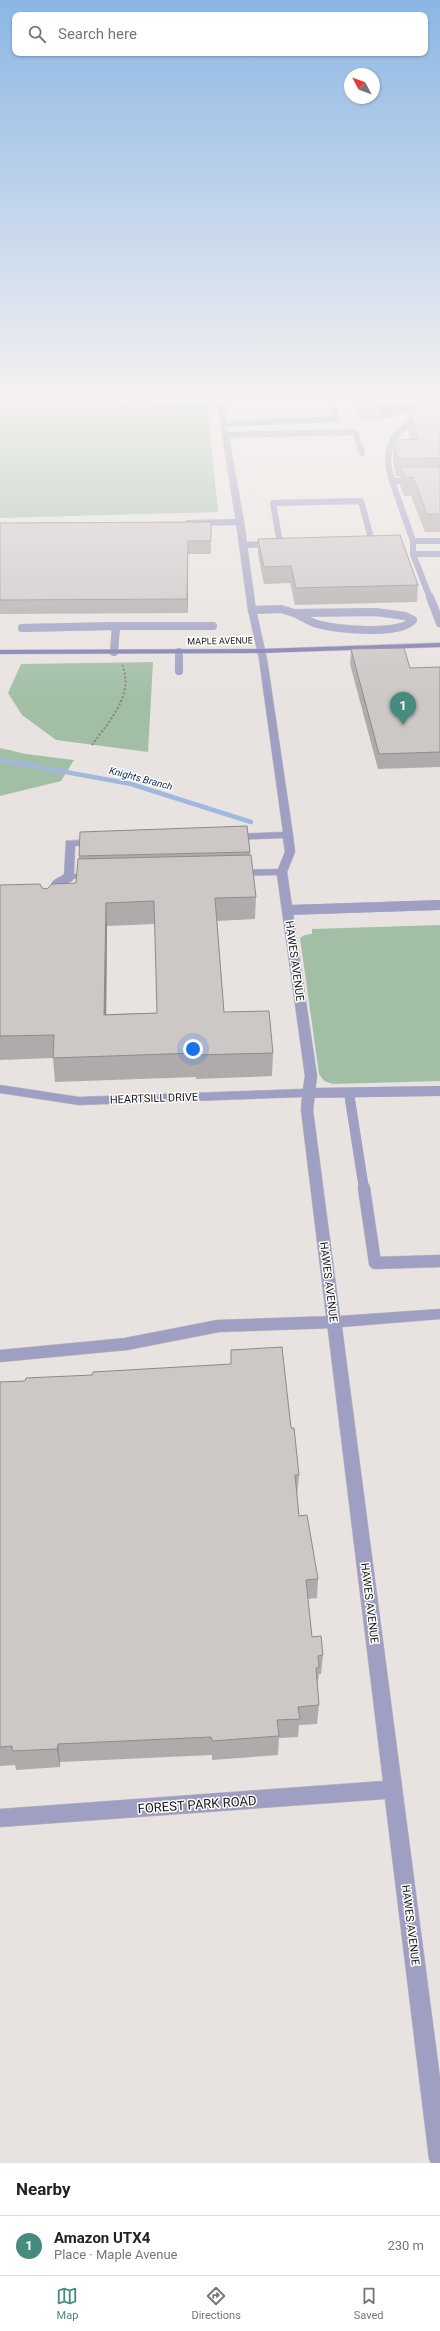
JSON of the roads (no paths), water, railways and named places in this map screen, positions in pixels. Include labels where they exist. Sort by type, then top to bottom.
[{"type":"street","points":[[227,873],[282,872],[290,852],[236,497]]},
{"type":"street","name":"MAPLE AVENUE","points":[[0,652],[260,651],[440,645]]},
{"type":"street","points":[[218,837],[288,835]]},
{"type":"street","points":[[100,876],[69,876],[70,843],[109,841]]},
{"type":"street","name":"HAWES AVENUE","points":[[282,872],[311,1076],[307,1110],[440,2159]]},
{"type":"street","name":"HEARTSILL DRIVE","points":[[0,1089],[80,1101],[309,1093]]},
{"type":"street","points":[[334,1322],[440,1314]]},
{"type":"street","name":"FOREST PARK ROAD","points":[[0,1818],[394,1789]]},
{"type":"lane","points":[[397,497],[413,542],[414,554],[440,623]]},
{"type":"lane","points":[[280,544],[273,503],[361,501],[372,542],[357,543]]},
{"type":"lane","points":[[181,523],[240,522]]},
{"type":"lane","points":[[413,542],[440,541]]},
{"type":"lane","points":[[243,545],[288,544]]},
{"type":"lane","points":[[414,554],[440,554]]},
{"type":"lane","points":[[252,610],[288,610],[292,613],[316,624],[336,627],[398,628],[409,626],[413,620],[409,616],[392,612],[292,613]]},
{"type":"lane","points":[[114,652],[116,626]]},
{"type":"lane","points":[[22,628],[214,626]]},
{"type":"lane","points":[[179,652],[179,671]]},
{"type":"lane","points":[[48,897],[57,884],[69,876]]},
{"type":"lane","points":[[288,910],[440,905]]},
{"type":"lane","points":[[309,1093],[440,1090]]},
{"type":"lane","points":[[350,1093],[375,1263],[440,1261]]},
{"type":"lane","points":[[0,1356],[126,1344],[218,1326],[334,1322]]},
{"type":"waterway","name":"Knights Branch","points":[[0,760],[131,784],[251,822]]},
{"type":"place","name":"Amazon UTX4","points":[[403,725]]}]
